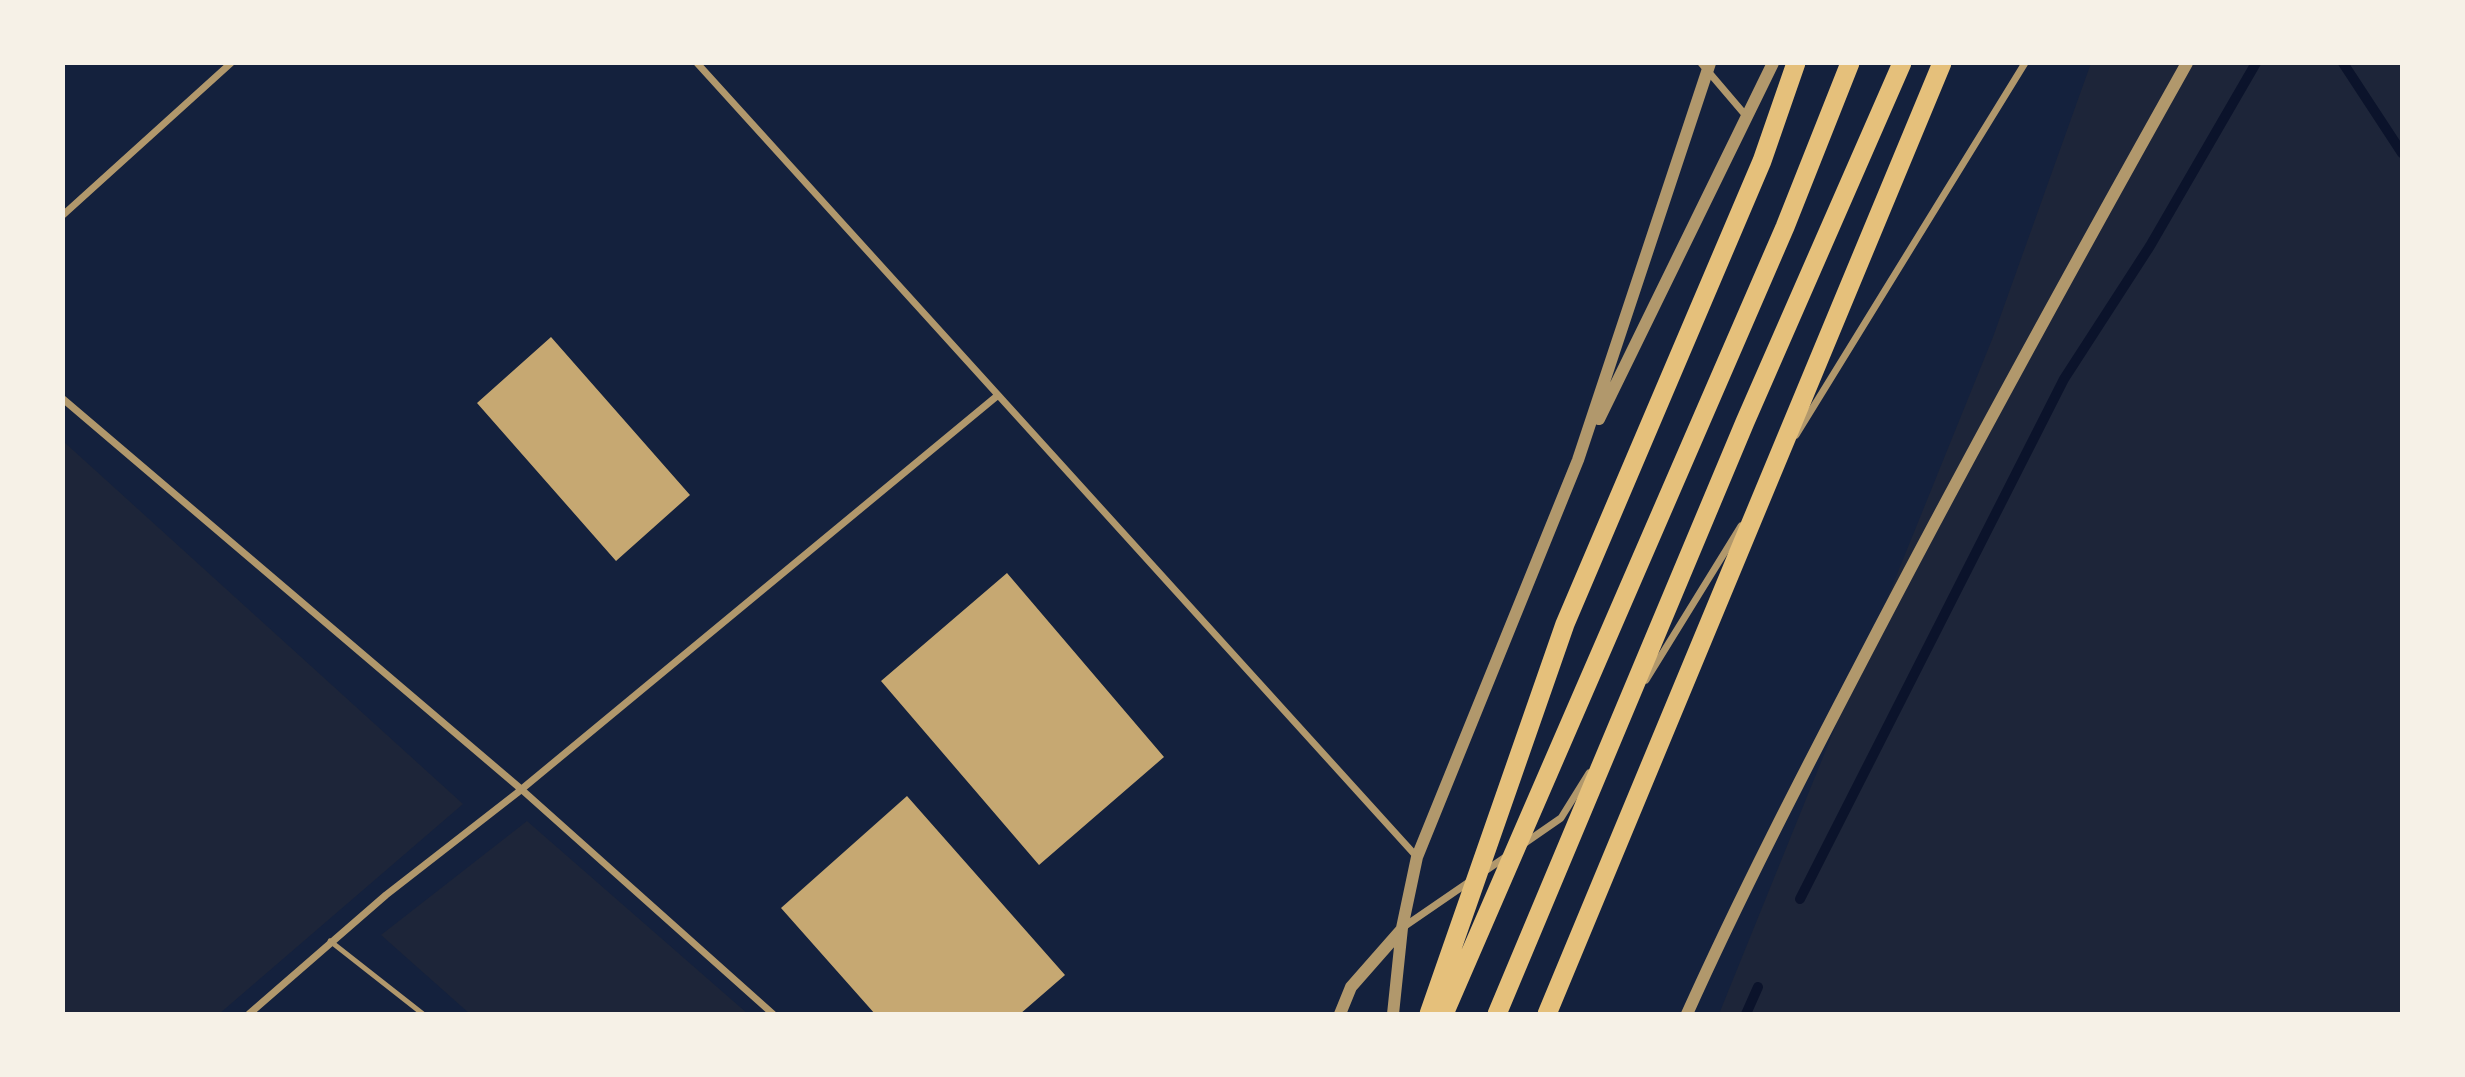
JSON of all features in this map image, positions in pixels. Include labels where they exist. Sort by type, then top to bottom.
[{"type":"highway","points":[[1429,1014],[1565,625],[1762,161],[1796,63]]},
{"type":"highway","points":[[1444,1014],[1785,227],[1850,63]]},
{"type":"highway","points":[[1497,1014],[1740,435],[1902,63]]},
{"type":"highway","points":[[1547,1014],[1942,63]]},
{"type":"street","points":[[63,215],[231,63]]},
{"type":"street","points":[[697,63],[1417,858]]},
{"type":"street","points":[[1578,460],[1773,63]]},
{"type":"street","points":[[1340,1014],[1351,987],[1402,928],[1561,818],[2025,63]]},
{"type":"street","points":[[1687,1014],[1741,894],[1886,614],[2038,328],[2187,63]]},
{"type":"street","points":[[1706,65],[1747,117]]},
{"type":"street","points":[[1393,1014],[1402,928],[1417,858],[1578,460],[1706,65]]},
{"type":"street","points":[[249,1014],[330,941],[521,789],[998,396]]},
{"type":"street","points":[[63,400],[521,789],[773,1014]]},
{"type":"lane","points":[[330,941],[423,1014]]},
{"type":"shaded area","points":[[2091,63],[2402,63],[2402,1014],[1719,1014],[1993,337]]},
{"type":"shaded area","points":[[63,441],[463,804],[219,1014],[63,1014]]},
{"type":"shaded area","points":[[527,821],[748,1014],[470,1014],[381,935]]},
{"type":"building","points":[[551,337],[690,495],[616,561],[477,403]]},
{"type":"building","points":[[1007,573],[1164,757],[1039,865],[881,681]]},
{"type":"building","points":[[907,796],[1065,975],[1020,1014],[875,1014],[781,908]]},
{"type":"waterway","points":[[1800,899],[2064,379],[2150,246],[2256,63]]},
{"type":"waterway","points":[[2343,63],[2402,153]]},
{"type":"waterway","points":[[1746,1014],[1758,987]]}]
